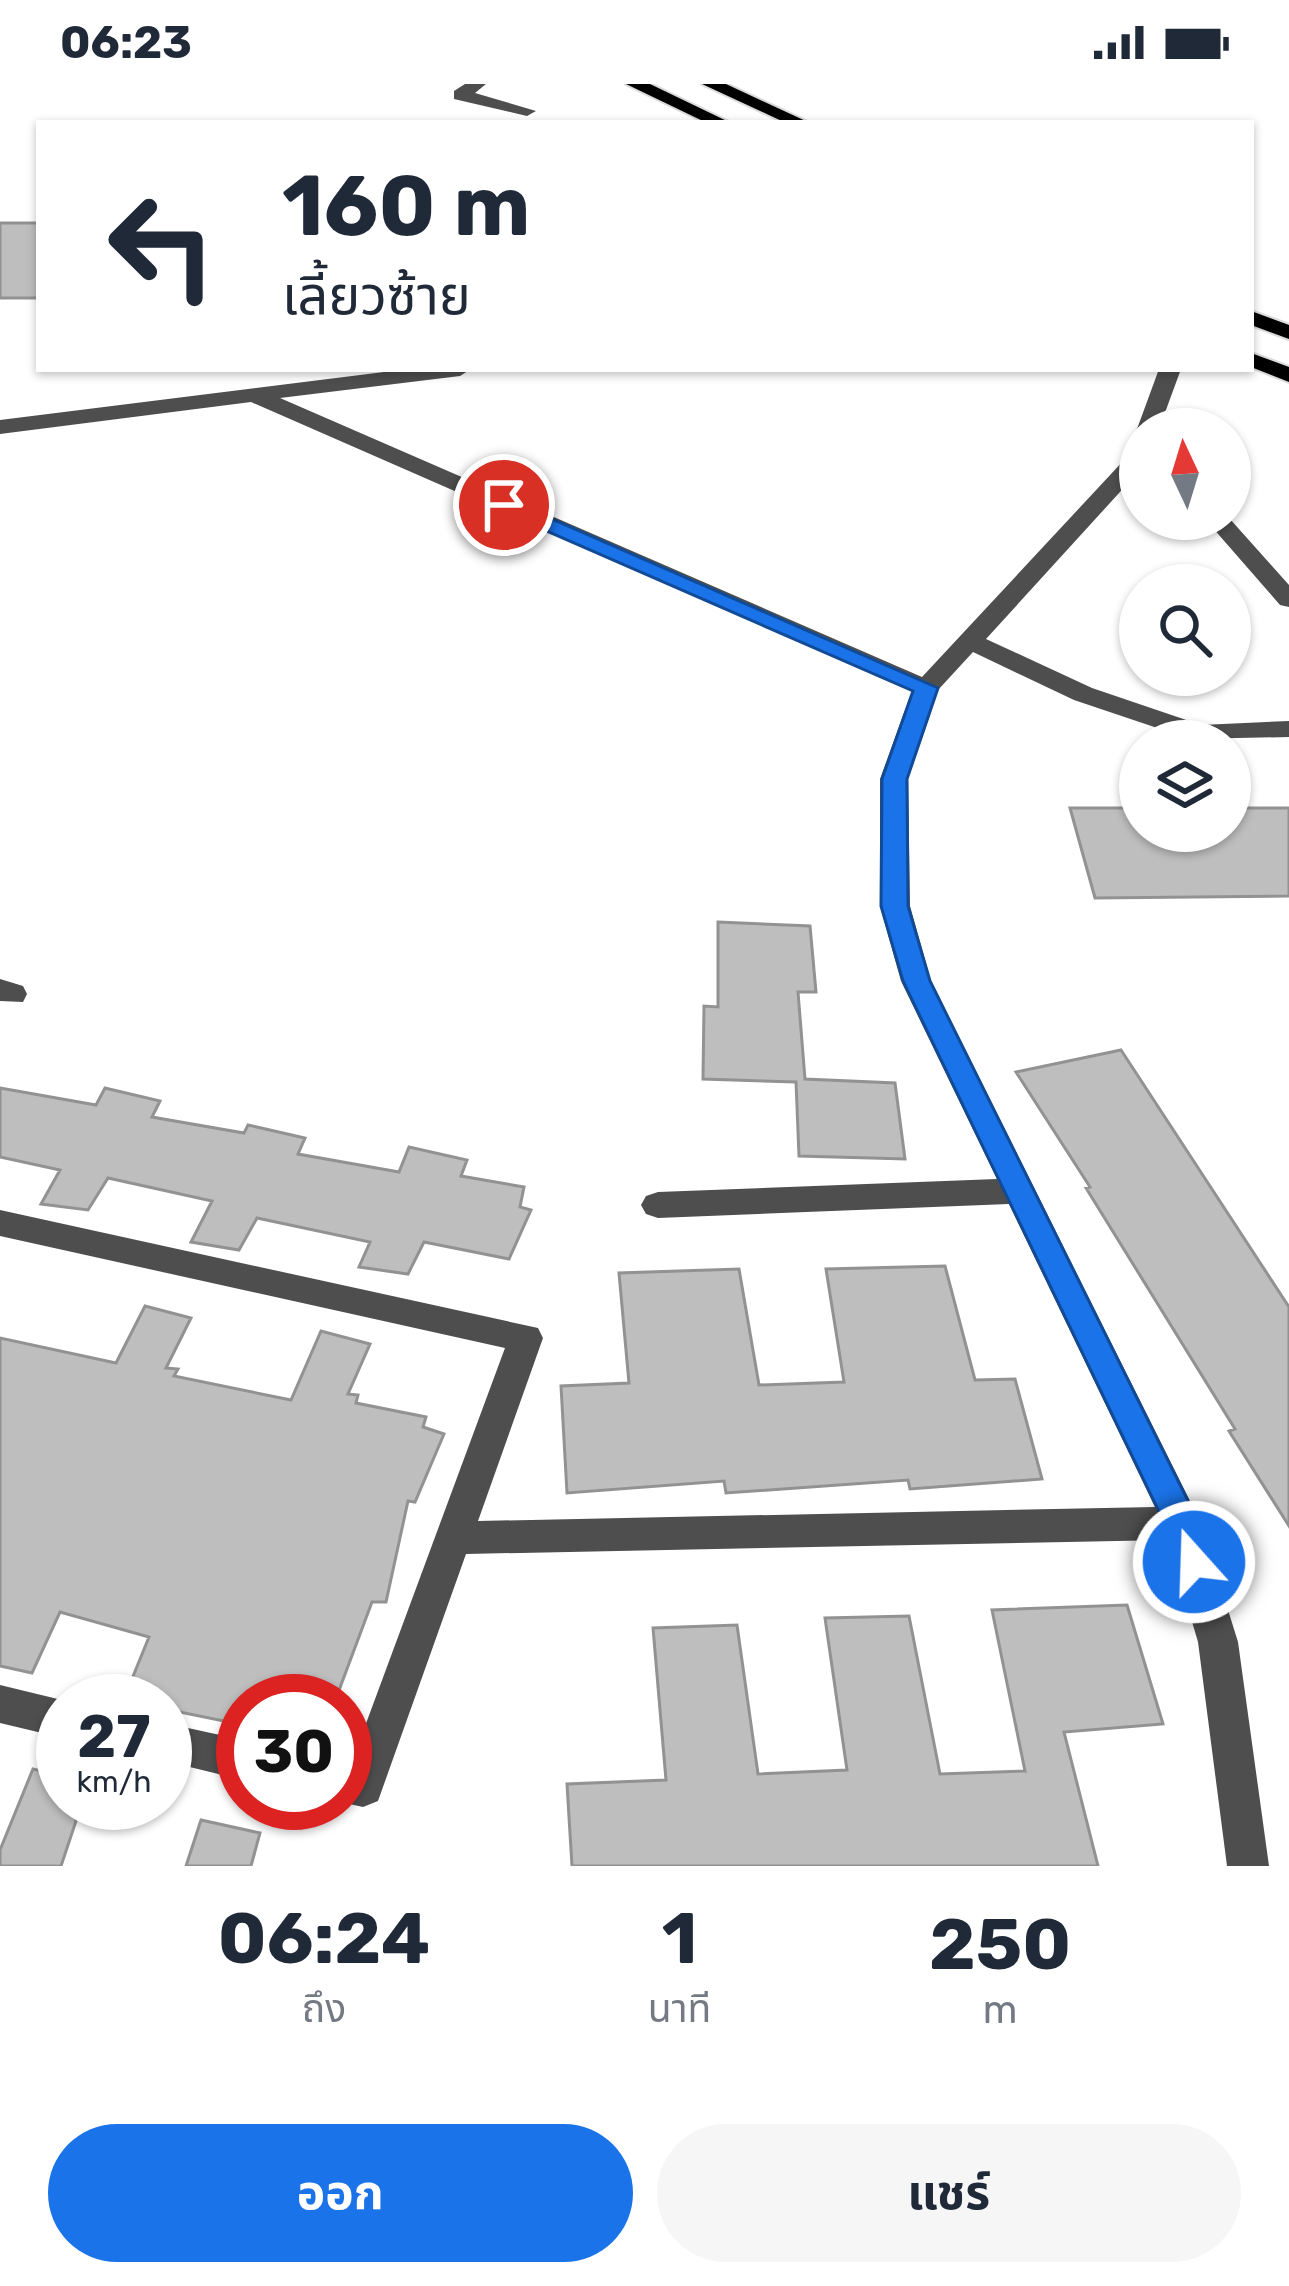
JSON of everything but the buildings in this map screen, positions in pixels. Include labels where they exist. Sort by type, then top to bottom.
[{"type":"main road","points":[[634,84],[715,120]]},
{"type":"main road","points":[[711,84],[794,120]]},
{"type":"main road","points":[[1254,318],[1289,333]]},
{"type":"main road","points":[[1254,360],[1289,375]]},
{"type":"street","points":[[477,84],[460,95],[527,111]]},
{"type":"street","points":[[0,427],[435,372]]},
{"type":"street","points":[[1156,408],[1169,372]]},
{"type":"street","points":[[251,394],[926,688]]},
{"type":"street","points":[[1119,481],[926,688],[894,779],[895,906],[916,981],[1182,1523],[1218,1642],[1248,1866]]},
{"type":"street","points":[[1236,540],[1289,600]]},
{"type":"street","points":[[970,640],[1083,694],[1199,733],[1289,729]]},
{"type":"street","points":[[658,1205],[1020,1191]]},
{"type":"street","points":[[0,1222],[526,1338],[372,1762]]},
{"type":"street","points":[[453,1538],[1182,1523]]},
{"type":"street","points":[[0,1704],[36,1713]]},
{"type":"route","points":[[504,505],[926,688],[894,779],[895,906],[916,981],[1182,1523],[1194,1562]]}]
